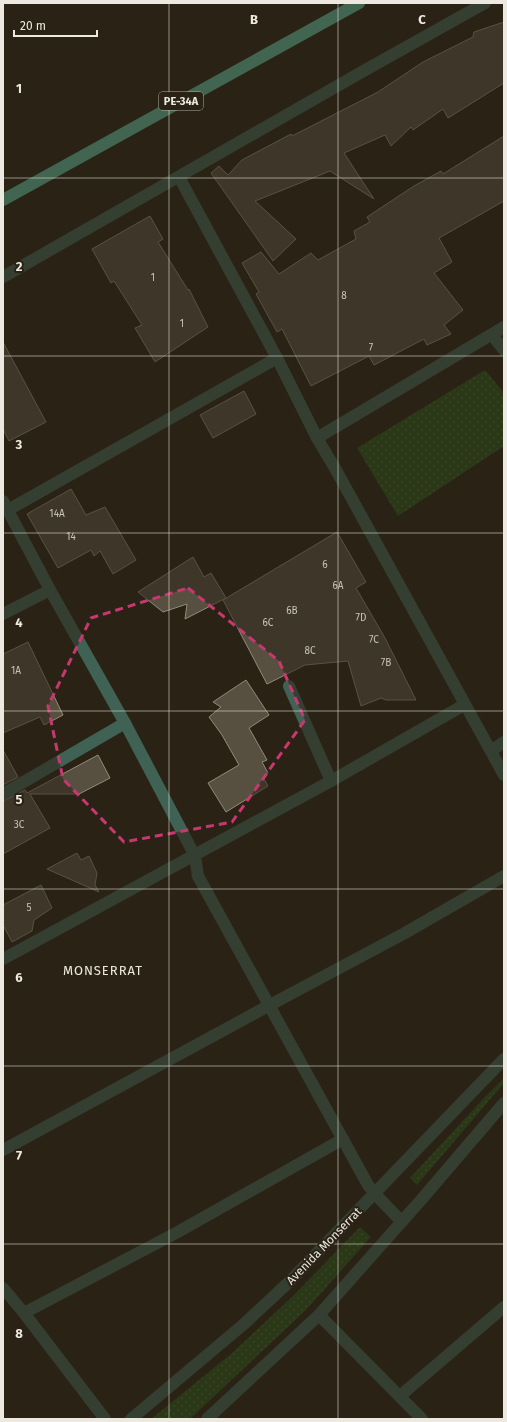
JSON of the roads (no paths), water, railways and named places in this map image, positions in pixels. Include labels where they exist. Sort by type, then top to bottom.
[{"type":"highway","name":"PE-34A","points":[[3,200],[359,3]]},
{"type":"street","points":[[3,277],[485,3]]},
{"type":"street","points":[[179,177],[277,358],[317,438],[344,484],[504,775]]},
{"type":"street","points":[[317,438],[504,327]]},
{"type":"street","points":[[492,335],[504,350]]},
{"type":"street","points":[[277,358],[6,505],[50,590],[125,723],[195,856],[198,876],[368,1185],[402,1222]]},
{"type":"street","points":[[3,614],[50,590]]},
{"type":"street","points":[[289,686],[332,781]]},
{"type":"street","points":[[4,958],[332,781],[464,704]]},
{"type":"street","points":[[3,794],[125,723]]},
{"type":"street","points":[[491,751],[504,742]]},
{"type":"street","points":[[3,1150],[405,933],[504,876]]},
{"type":"street","name":"Avenida Monserrat","points":[[131,1419],[244,1324],[289,1282],[504,1059]]},
{"type":"street","points":[[207,1419],[319,1316],[504,1103]]},
{"type":"street","points":[[24,1313],[176,1233],[343,1139]]},
{"type":"street","points":[[3,1288],[24,1313],[105,1419]]},
{"type":"street","points":[[400,1396],[504,1307]]},
{"type":"street","points":[[319,1316],[422,1419]]},
{"type":"district","name":"MONSERRAT","points":[[103,970]]}]
